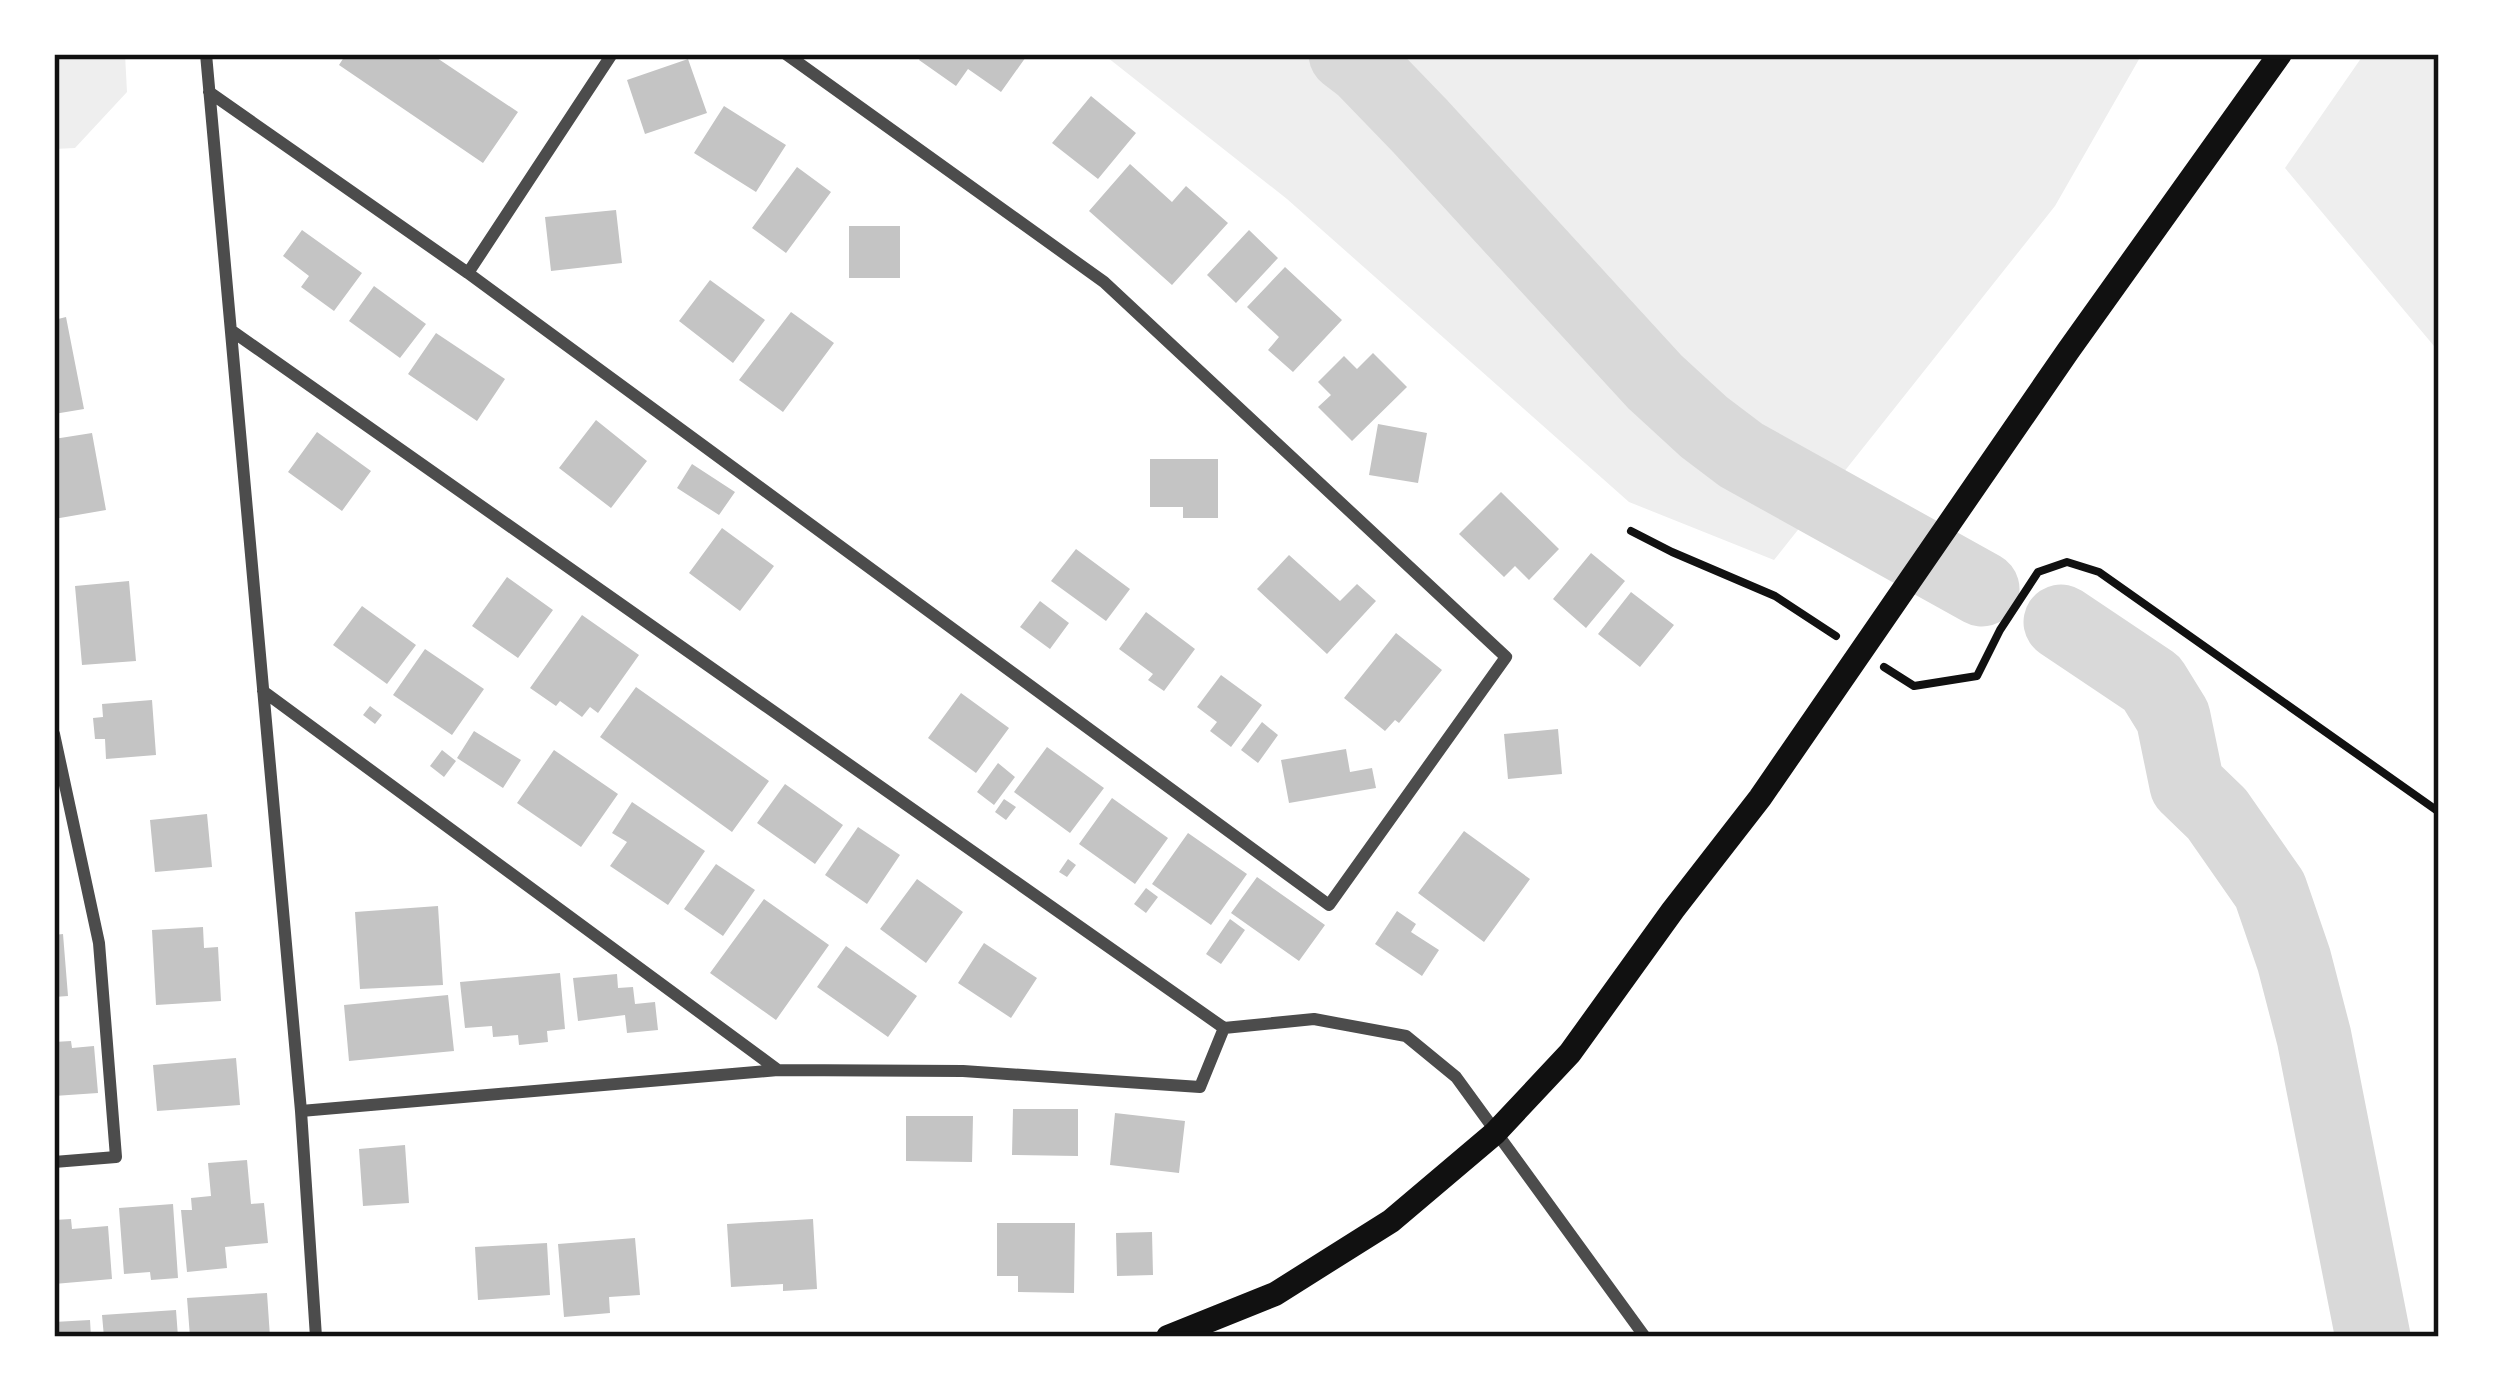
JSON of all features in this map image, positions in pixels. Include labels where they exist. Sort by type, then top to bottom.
[{"type":"main road","points":[[1168,1337],[1274,1294],[1391,1221],[1495,1133],[1570,1053],[1760,799],[2068,351],[2280,54]]},
{"type":"street","points":[[206,54],[301,1112],[316,1337]]},
{"type":"street","points":[[468,273],[612,54]]},
{"type":"street","points":[[209,92],[468,273],[1329,905],[1506,657],[1104,282],[786,54]]},
{"type":"street","points":[[232,331],[1224,1028],[1314,1019],[1406,1036],[1456,1077],[1646,1337]]},
{"type":"street","points":[[263,691],[778,1070]]},
{"type":"street","points":[[54,734],[99,943],[116,1157],[54,1162]]},
{"type":"street","points":[[301,1112],[778,1070],[963,1071],[1200,1088],[1224,1028]]},
{"type":"path","points":[[1631,531],[1775,596],[1854,647]]},
{"type":"path","points":[[1874,660],[1914,686],[1977,676],[2038,572],[2067,562],[2099,572],[2439,812]]},
{"type":"shaded area","points":[[54,54],[125,54],[127,92],[75,148],[54,149]]},
{"type":"shaded area","points":[[1103,54],[2142,54],[2055,206],[1774,560],[1629,502],[1287,199]]},
{"type":"shaded area","points":[[2364,54],[2439,54],[2439,352],[2285,168]]},
{"type":"building","points":[[346,54],[431,54],[518,112],[483,163],[339,65]]},
{"type":"building","points":[[923,54],[1028,54],[1001,92],[968,69],[956,86],[919,60]]},
{"type":"building","points":[[688,59],[707,113],[645,134],[627,80]]},
{"type":"building","points":[[1091,96],[1136,133],[1098,179],[1052,143]]},
{"type":"building","points":[[724,106],[786,145],[756,192],[694,153]]},
{"type":"building","points":[[1130,164],[1172,202],[1186,186],[1228,223],[1172,285],[1089,211]]},
{"type":"building","points":[[797,167],[831,192],[786,253],[752,228]]},
{"type":"building","points":[[616,210],[622,263],[551,271],[545,217]]},
{"type":"building","points":[[849,226],[900,226],[900,278],[849,278]]},
{"type":"building","points":[[302,230],[362,273],[334,311],[301,287],[309,276],[283,256]]},
{"type":"building","points":[[1249,230],[1278,258],[1236,303],[1207,275]]},
{"type":"building","points":[[1285,267],[1342,320],[1293,372],[1268,350],[1279,337],[1247,307]]},
{"type":"building","points":[[710,280],[765,320],[733,363],[679,321]]},
{"type":"building","points":[[374,286],[426,324],[400,358],[349,321]]},
{"type":"building","points":[[791,312],[834,343],[783,412],[739,380]]},
{"type":"building","points":[[66,317],[84,409],[54,414],[54,320]]},
{"type":"building","points":[[436,333],[505,379],[477,421],[408,374]]},
{"type":"building","points":[[1373,353],[1407,387],[1352,441],[1318,407],[1331,395],[1318,382],[1344,356],[1357,369]]},
{"type":"building","points":[[596,420],[647,461],[611,508],[559,468]]},
{"type":"building","points":[[1378,424],[1427,433],[1418,483],[1369,475]]},
{"type":"building","points":[[317,432],[371,471],[342,511],[288,472]]},
{"type":"building","points":[[92,433],[106,510],[54,519],[54,439]]},
{"type":"building","points":[[1150,459],[1218,459],[1218,518],[1183,518],[1183,507],[1150,507]]},
{"type":"building","points":[[692,464],[735,492],[719,515],[677,488]]},
{"type":"building","points":[[1501,492],[1559,549],[1529,580],[1515,566],[1504,577],[1459,534]]},
{"type":"building","points":[[722,528],[774,566],[740,611],[689,573]]},
{"type":"building","points":[[1076,549],[1130,589],[1106,621],[1051,581]]},
{"type":"building","points":[[1591,553],[1625,581],[1586,628],[1553,599]]},
{"type":"building","points":[[1289,555],[1340,601],[1357,584],[1376,601],[1327,654],[1257,589]]},
{"type":"building","points":[[507,577],[553,610],[518,658],[472,626]]},
{"type":"building","points":[[129,581],[136,661],[82,665],[75,586]]},
{"type":"building","points":[[1631,592],[1674,625],[1640,667],[1598,634]]},
{"type":"building","points":[[1040,601],[1069,623],[1050,649],[1020,627]]},
{"type":"building","points":[[362,606],[416,645],[387,684],[333,645]]},
{"type":"building","points":[[1146,612],[1195,649],[1164,691],[1148,680],[1153,674],[1119,649]]},
{"type":"building","points":[[582,615],[639,655],[598,713],[590,707],[582,717],[530,688]]},
{"type":"building","points":[[1396,633],[1442,670],[1399,723],[1395,720],[1385,731],[1344,698]]},
{"type":"building","points":[[425,649],[484,689],[452,735],[393,695]]},
{"type":"building","points":[[1221,675],[1262,705],[1231,747],[1210,731],[1217,722],[1197,707]]},
{"type":"building","points":[[636,687],[769,781],[732,832],[600,737]]},
{"type":"building","points":[[961,693],[1009,728],[976,773],[928,738]]},
{"type":"building","points":[[152,700],[156,755],[106,759],[105,739],[95,739],[93,718],[103,717],[102,704]]},
{"type":"building","points":[[370,706],[382,715],[375,724],[363,715]]},
{"type":"building","points":[[1262,722],[1278,735],[1258,763],[1241,750]]},
{"type":"building","points":[[1558,729],[1562,774],[1508,779],[1504,734]]},
{"type":"building","points":[[474,731],[521,760],[503,788],[457,758]]},
{"type":"building","points":[[1047,747],[1104,788],[1070,833],[1014,792]]},
{"type":"building","points":[[1346,749],[1350,772],[1372,768],[1376,788],[1289,803],[1281,760]]},
{"type":"building","points":[[442,750],[456,761],[444,777],[430,766]]},
{"type":"building","points":[[554,750],[618,794],[581,847],[517,803]]},
{"type":"building","points":[[998,763],[1015,777],[994,805],[977,792]]},
{"type":"building","points":[[785,784],[843,825],[815,864],[757,823]]},
{"type":"building","points":[[1112,798],[1168,838],[1135,884],[1079,844]]},
{"type":"building","points":[[1004,799],[1016,807],[1006,820],[995,812]]},
{"type":"building","points":[[632,802],[705,851],[668,905],[610,866],[627,842],[612,833]]},
{"type":"building","points":[[207,814],[212,867],[155,872],[150,820]]},
{"type":"building","points":[[858,827],[900,855],[867,904],[825,875]]},
{"type":"building","points":[[1464,831],[1530,879],[1484,942],[1418,893]]},
{"type":"building","points":[[1188,833],[1247,874],[1211,925],[1152,884]]},
{"type":"building","points":[[1068,859],[1076,865],[1067,877],[1059,872]]},
{"type":"building","points":[[716,864],[755,890],[723,936],[684,909]]},
{"type":"building","points":[[1257,877],[1325,925],[1299,961],[1231,913]]},
{"type":"building","points":[[917,879],[963,912],[926,963],[880,929]]},
{"type":"building","points":[[1146,888],[1158,897],[1146,913],[1134,904]]},
{"type":"building","points":[[764,899],[829,945],[776,1020],[710,973]]},
{"type":"building","points":[[438,906],[443,985],[360,989],[355,912]]},
{"type":"building","points":[[1397,911],[1416,924],[1411,932],[1439,950],[1422,976],[1375,944]]},
{"type":"building","points":[[1230,919],[1245,930],[1221,964],[1206,954]]},
{"type":"building","points":[[203,927],[204,948],[218,947],[221,1001],[156,1005],[152,930]]},
{"type":"building","points":[[63,934],[68,996],[54,997],[54,935]]},
{"type":"building","points":[[984,943],[1037,978],[1011,1018],[958,983]]},
{"type":"building","points":[[846,946],[917,996],[888,1037],[817,987]]},
{"type":"building","points":[[560,973],[565,1029],[547,1031],[548,1042],[519,1045],[518,1035],[493,1037],[492,1026],[465,1028],[460,982]]},
{"type":"building","points":[[617,974],[618,988],[633,987],[635,1004],[655,1002],[658,1030],[627,1033],[625,1015],[578,1021],[573,978]]},
{"type":"building","points":[[448,995],[454,1051],[349,1061],[344,1005]]},
{"type":"building","points":[[71,1041],[72,1048],[94,1046],[98,1093],[54,1096],[54,1042]]},
{"type":"building","points":[[236,1058],[240,1105],[157,1111],[153,1065]]},
{"type":"building","points":[[1013,1109],[1078,1109],[1078,1156],[1012,1155]]},
{"type":"building","points":[[1115,1113],[1185,1121],[1179,1173],[1110,1165]]},
{"type":"building","points":[[906,1116],[973,1116],[972,1162],[906,1161]]},
{"type":"building","points":[[405,1145],[409,1203],[363,1206],[359,1149]]},
{"type":"building","points":[[247,1160],[251,1204],[264,1203],[268,1243],[225,1247],[227,1268],[187,1272],[181,1210],[192,1210],[191,1198],[211,1196],[208,1163]]},
{"type":"building","points":[[173,1204],[178,1278],[151,1280],[150,1272],[124,1274],[119,1208]]},
{"type":"building","points":[[71,1219],[72,1229],[108,1226],[112,1279],[54,1284],[54,1220]]},
{"type":"building","points":[[813,1219],[817,1289],[783,1291],[783,1284],[731,1287],[727,1224]]},
{"type":"building","points":[[997,1223],[1075,1223],[1074,1293],[1018,1292],[1018,1276],[997,1276]]},
{"type":"building","points":[[1152,1232],[1153,1275],[1117,1276],[1116,1233]]},
{"type":"building","points":[[635,1238],[640,1295],[609,1297],[610,1313],[564,1317],[558,1244]]},
{"type":"building","points":[[547,1243],[550,1295],[478,1300],[475,1247]]},
{"type":"building","points":[[267,1293],[270,1337],[190,1337],[187,1298]]},
{"type":"building","points":[[176,1310],[178,1337],[104,1337],[102,1315]]},
{"type":"building","points":[[90,1320],[91,1337],[54,1337],[54,1322]]},
{"type":"waterway","points":[[1346,54],[1420,126],[1655,382],[1704,427],[1741,455],[1982,589]]},
{"type":"waterway","points":[[2061,622],[2152,683],[2173,717],[2187,785],[2217,814],[2270,890],[2314,1037],[2373,1337]]}]
